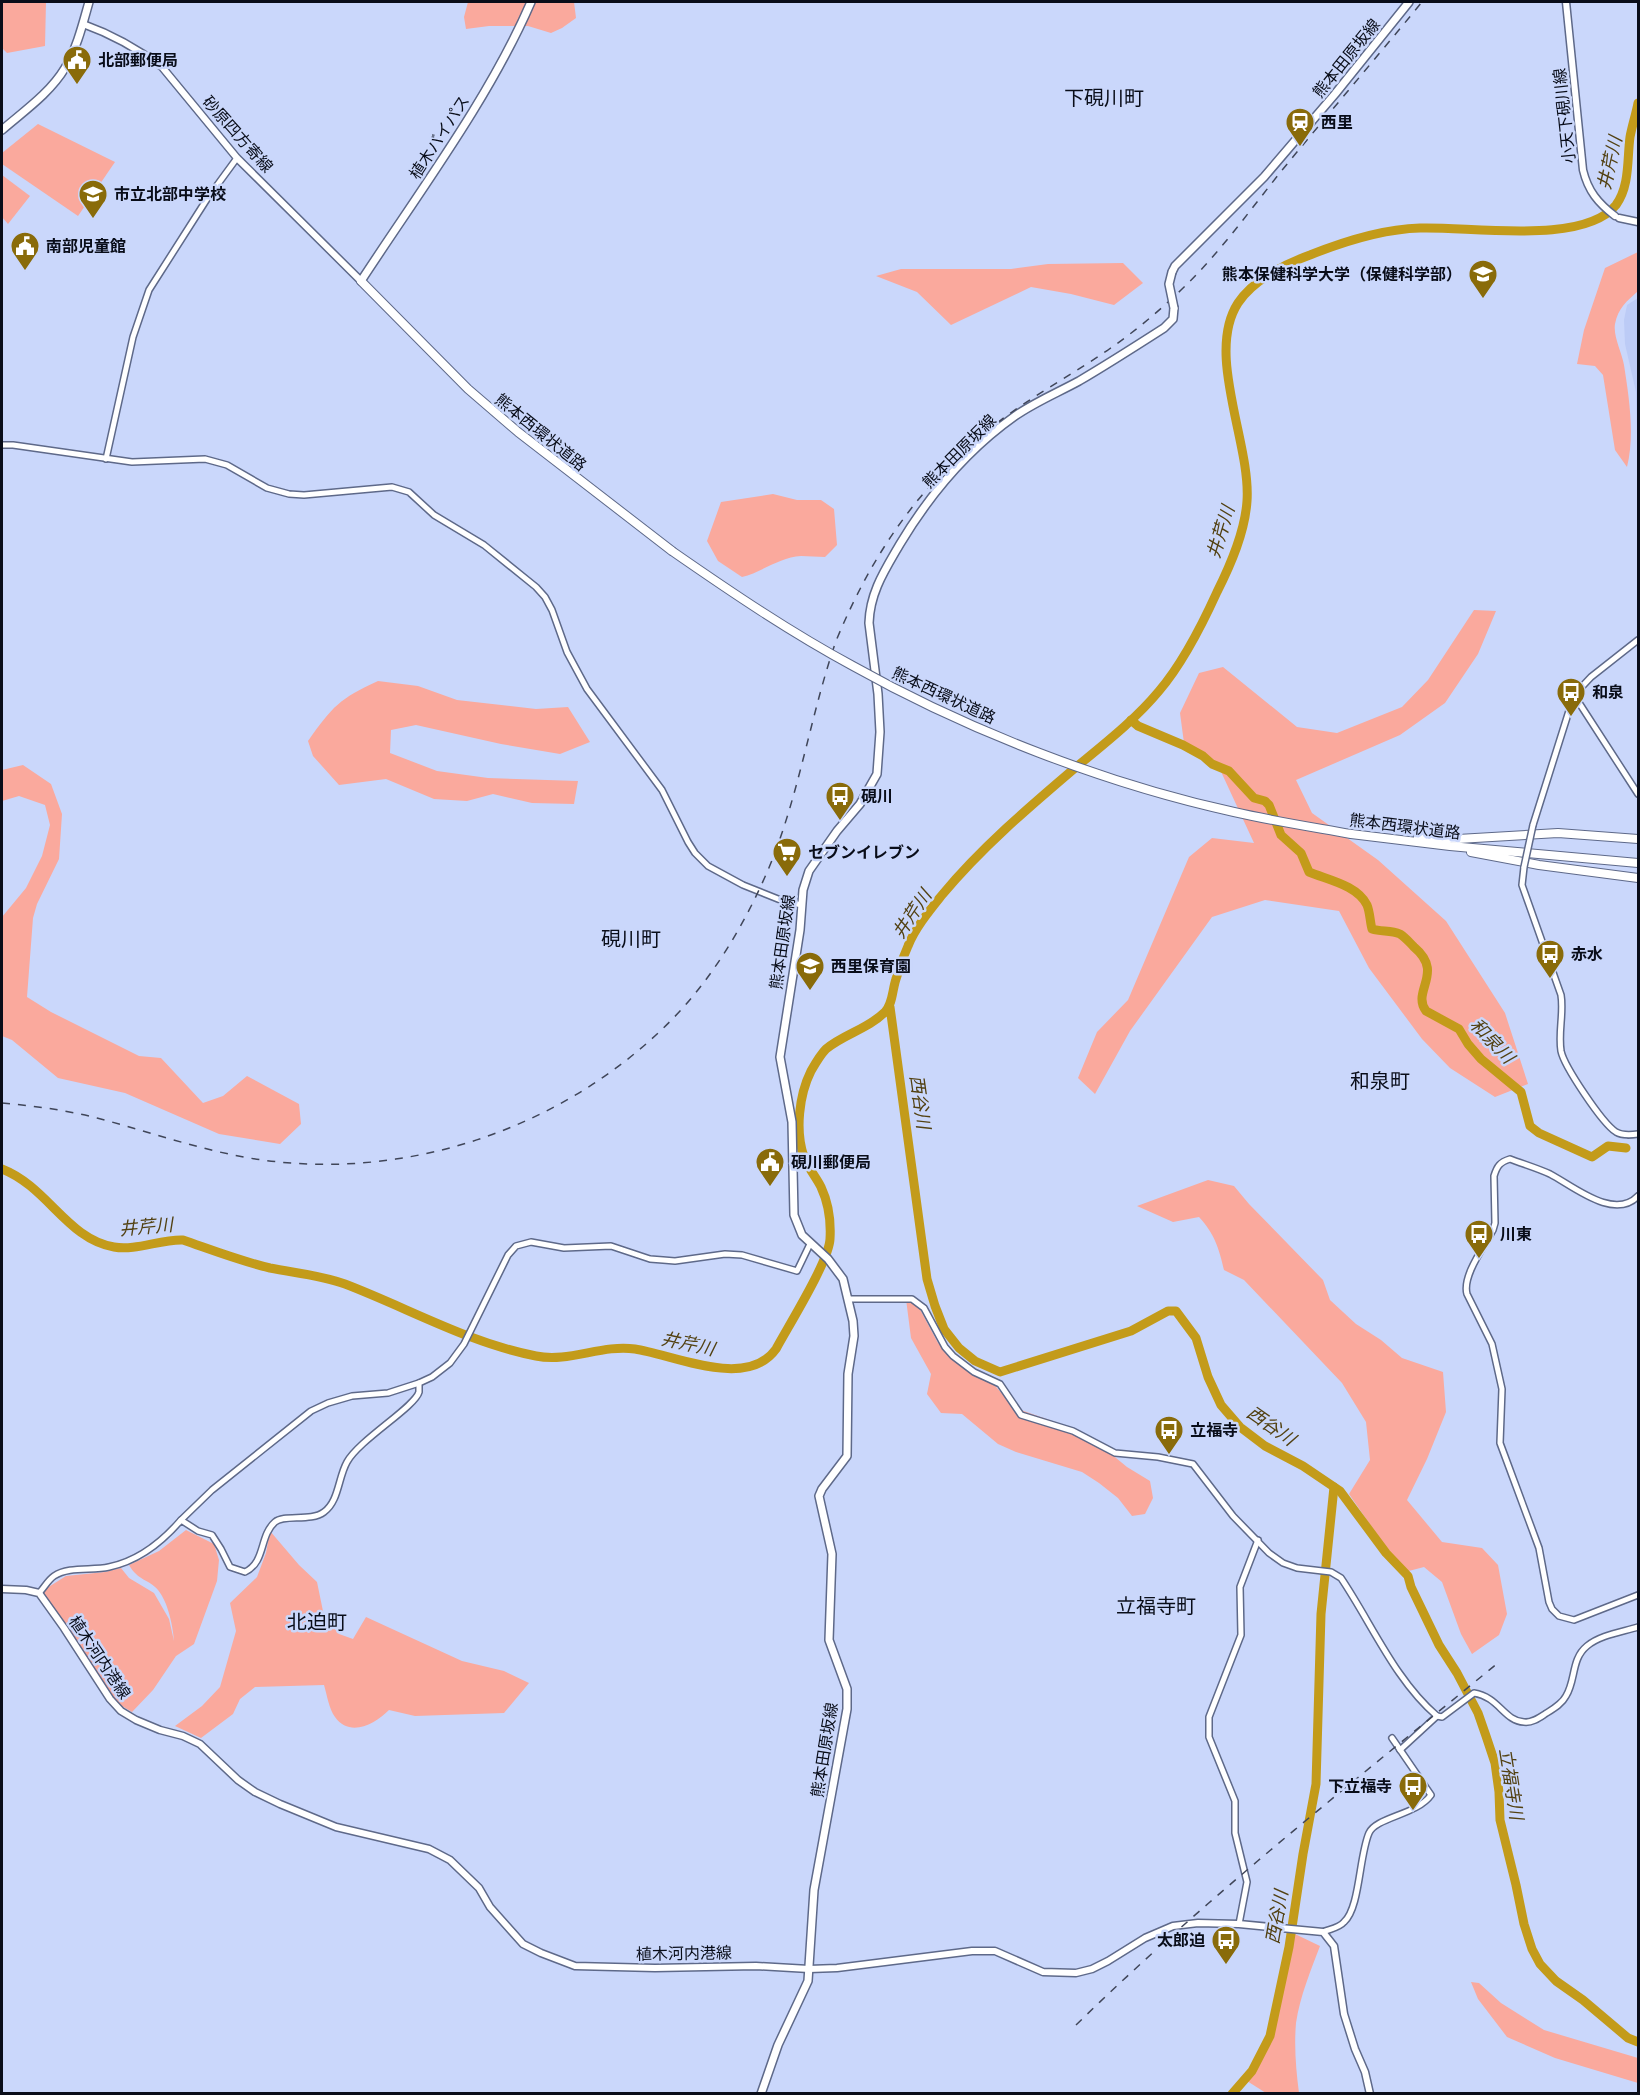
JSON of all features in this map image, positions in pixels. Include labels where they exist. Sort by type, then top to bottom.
[{"type":"highway","name":"熊本西環状道路","points":[[361,281],[468,389],[509,425],[672,551],[753,606],[854,667],[980,728],[1050,756],[1171,795],[1233,812],[1351,834],[1450,846],[1638,863]]},
{"type":"highway","points":[[1351,834],[1458,839],[1558,833],[1638,839]]},
{"type":"highway","points":[[1450,846],[1539,865],[1638,878]]},
{"type":"main road","points":[[2,130],[40,98],[56,81],[66,66],[89,2]]},
{"type":"main road","name":"植木バイパス","points":[[361,281],[465,122],[497,69],[531,2]]},
{"type":"main road","name":"熊本田原坂線","points":[[761,2094],[778,2045],[805,1990],[809,1969],[814,1890],[847,1709],[847,1689],[829,1640],[832,1554],[819,1496],[847,1456],[848,1374],[854,1336],[854,1321],[843,1279],[828,1259],[802,1235],[794,1215],[792,1122],[780,1057],[800,930],[803,891],[809,871],[860,804],[877,774],[880,732],[869,612],[877,584],[912,524],[942,483],[992,435],[1033,405],[1078,381],[1164,328],[1173,318],[1174,308],[1169,284],[1172,272],[1264,177],[1409,2]]},
{"type":"main road","name":"小天下硯川線","points":[[1566,2],[1586,182],[1596,200],[1616,216],[1638,222]]},
{"type":"main road","name":"砂原四方寄線","points":[[83,24],[138,50],[162,67],[237,158],[361,281]]},
{"type":"main road","points":[[2,1589],[39,1593]]},
{"type":"main road","name":"植木河内港線","points":[[39,1593],[121,1712],[152,1727],[183,1736],[200,1744],[238,1780],[255,1792],[280,1804],[336,1827],[429,1850],[450,1860],[479,1888],[490,1907],[523,1944],[562,1962],[590,1967],[756,1966],[809,1969],[837,1968],[972,1951],[995,1952],[1043,1972],[1076,1973],[1092,1969],[1145,1938],[1173,1926],[1198,1923],[1239,1924],[1323,1932]]},
{"type":"main road","points":[[1323,1932],[1334,1946],[1344,2014],[1365,2072],[1370,2094]]},
{"type":"street","points":[[106,459],[133,337],[149,291],[207,199],[237,158]]},
{"type":"street","points":[[2,445],[132,462],[205,459],[227,465],[267,488],[289,494],[304,495],[392,487],[410,492],[434,514],[484,545],[545,597],[567,652],[587,689],[662,790],[695,853],[708,866],[735,881],[783,901],[802,905]]},
{"type":"street","points":[[1638,640],[1592,677],[1574,695],[1533,825],[1522,885],[1561,994],[1563,1057],[1588,1098],[1610,1127],[1624,1135],[1638,1134]]},
{"type":"street","points":[[1574,695],[1638,794]]},
{"type":"street","points":[[1638,1196],[1629,1203],[1623,1204],[1593,1200],[1548,1173],[1510,1159],[1504,1161],[1497,1168],[1494,1176],[1495,1223],[1493,1230],[1464,1287],[1492,1344],[1502,1389],[1500,1443],[1539,1548],[1552,1609],[1559,1616],[1574,1620],[1638,1595]]},
{"type":"street","points":[[39,1593],[54,1576],[62,1572],[108,1568],[138,1556],[166,1538],[181,1520],[219,1484],[311,1411],[352,1396],[388,1393],[432,1377],[450,1363],[464,1344],[508,1255],[522,1243],[537,1242],[564,1248],[611,1246],[650,1259],[675,1261],[725,1254],[742,1255],[797,1271],[810,1244]]},
{"type":"street","points":[[848,1299],[912,1299],[917,1301],[924,1308],[945,1347],[953,1356],[974,1372],[1000,1384],[1021,1415],[1073,1431],[1115,1453],[1158,1457],[1193,1464],[1233,1516],[1283,1563],[1297,1568],[1331,1572],[1341,1578],[1390,1657],[1413,1690],[1437,1716],[1442,1717],[1474,1693],[1484,1694],[1513,1719],[1532,1722],[1557,1706],[1566,1696],[1578,1657],[1585,1647],[1594,1641],[1638,1627]]},
{"type":"street","points":[[181,1520],[198,1531],[212,1535],[230,1567],[245,1572],[258,1561],[269,1531],[276,1521],[285,1518],[307,1518],[326,1510],[334,1498],[346,1464],[353,1454],[370,1436],[412,1402],[419,1394],[419,1383]]},
{"type":"street","points":[[1239,1924],[1247,1882],[1235,1833],[1235,1801],[1214,1749],[1208,1727],[1209,1717],[1241,1635],[1240,1587],[1257,1540]]},
{"type":"street","points":[[1400,1750],[1437,1716]]},
{"type":"street","points":[[1323,1932],[1344,1923],[1355,1905],[1357,1882],[1370,1831],[1380,1823],[1418,1808],[1431,1795],[1392,1738]]},
{"type":"shaded area","points":[[2,2],[46,2],[45,46],[7,53],[2,48]]},
{"type":"shaded area","points":[[468,2],[574,2],[576,18],[551,33],[528,26],[489,26],[466,29],[464,17]]},
{"type":"shaded area","points":[[38,124],[115,162],[78,216],[2,164],[2,153]]},
{"type":"shaded area","points":[[2,175],[30,196],[8,224],[2,217]]},
{"type":"shaded area","points":[[1638,252],[1638,291],[1621,309],[1615,324],[1629,403],[1631,442],[1627,467],[1615,450],[1603,375],[1595,366],[1577,364],[1584,330],[1605,268]]},
{"type":"shaded area","points":[[1123,263],[1143,283],[1114,305],[1031,287],[951,325],[917,292],[876,276],[901,269],[1011,269],[1048,264]]},
{"type":"shaded area","points":[[1638,298],[1638,477],[1636,392],[1625,344],[1624,320],[1627,305]]},
{"type":"shaded area","points":[[773,494],[797,500],[821,500],[834,509],[837,545],[825,557],[793,557],[742,577],[718,561],[707,541],[721,502]]},
{"type":"shaded area","points":[[1474,610],[1496,611],[1478,654],[1445,703],[1400,735],[1296,780],[1312,813],[1378,860],[1446,921],[1505,1013],[1528,1084],[1495,1097],[1450,1068],[1422,1039],[1369,968],[1339,911],[1265,900],[1212,917],[1130,1031],[1095,1094],[1078,1078],[1097,1032],[1128,1000],[1189,857],[1212,838],[1254,843],[1217,763],[1184,743],[1180,713],[1199,673],[1223,667],[1297,727],[1337,733],[1402,707],[1428,680]]},
{"type":"shaded area","points":[[378,681],[418,686],[457,700],[536,709],[568,707],[590,742],[560,754],[501,744],[416,725],[391,730],[390,753],[437,771],[488,778],[578,781],[574,804],[532,803],[493,794],[467,801],[434,799],[386,779],[339,785],[313,756],[308,741],[324,719],[345,699]]},
{"type":"shaded area","points":[[23,765],[51,784],[62,814],[59,859],[37,904],[33,918],[27,997],[51,1012],[139,1056],[161,1058],[203,1103],[223,1096],[247,1076],[299,1104],[301,1124],[280,1144],[219,1134],[125,1093],[58,1078],[12,1040],[2,1036],[2,917],[26,888],[42,856],[50,825],[45,805],[19,796],[2,801],[2,770]]},
{"type":"shaded area","points":[[1208,1180],[1234,1186],[1323,1280],[1330,1300],[1356,1324],[1381,1340],[1402,1358],[1443,1372],[1446,1412],[1407,1500],[1442,1542],[1482,1548],[1498,1565],[1507,1614],[1499,1635],[1472,1654],[1461,1634],[1442,1582],[1424,1567],[1405,1572],[1349,1494],[1370,1460],[1366,1422],[1342,1383],[1244,1280],[1224,1270],[1215,1241],[1199,1217],[1173,1222],[1137,1206]]},
{"type":"shaded area","points":[[906,1299],[915,1300],[938,1343],[974,1371],[989,1379],[1015,1408],[1069,1427],[1099,1444],[1127,1467],[1150,1481],[1153,1498],[1145,1514],[1132,1516],[1118,1498],[1082,1472],[1016,1452],[998,1444],[962,1414],[941,1413],[927,1394],[931,1374],[911,1338]]},
{"type":"shaded area","points":[[186,1530],[214,1544],[219,1560],[217,1581],[194,1644],[176,1656],[153,1690],[132,1712],[110,1699],[39,1593],[66,1576],[121,1568],[129,1578],[154,1593],[169,1619],[174,1641],[169,1614],[162,1595],[155,1586],[136,1574],[129,1565],[159,1551]]},
{"type":"shaded area","points":[[270,1531],[317,1582],[324,1616],[339,1634],[353,1639],[366,1617],[462,1661],[504,1671],[529,1683],[504,1713],[415,1716],[389,1710],[370,1724],[355,1728],[348,1727],[335,1717],[324,1685],[255,1687],[240,1699],[233,1714],[201,1738],[175,1726],[202,1706],[220,1687],[236,1631],[230,1603],[257,1577],[266,1553]]},
{"type":"shaded area","points":[[1295,1934],[1320,1946],[1303,1993],[1296,2023],[1299,2093],[1266,2093],[1247,2081],[1274,2032]]},
{"type":"shaded area","points":[[1471,1982],[1479,1983],[1501,2003],[1544,2030],[1638,2058],[1638,2083],[1555,2058],[1507,2037],[1478,1999]]},
{"type":"waterway","name":"井芹川","points":[[2,1169],[18,1177],[70,1224],[98,1242],[122,1248],[183,1240],[270,1268],[317,1276],[345,1284],[463,1334],[511,1350],[548,1358],[610,1349],[635,1349],[709,1367],[729,1369],[747,1367],[763,1361],[776,1349],[808,1293],[823,1262],[830,1239],[826,1199],[804,1157],[799,1125],[801,1102],[807,1081],[820,1056],[840,1039],[871,1023],[885,1012],[890,1005],[898,971],[911,939],[928,913],[957,878],[1006,829],[1119,731],[1159,691],[1191,643],[1227,570],[1240,536],[1247,501],[1243,453],[1227,373],[1226,347],[1229,324],[1238,303],[1252,287],[1280,268],[1337,245],[1378,233],[1420,228],[1495,231],[1552,230],[1578,226],[1600,218],[1616,205],[1624,189],[1630,137],[1638,103]]},
{"type":"waterway","name":"和泉川","points":[[1131,720],[1138,726],[1183,745],[1212,764],[1229,771],[1254,798],[1265,801],[1269,805],[1281,835],[1301,853],[1309,872],[1341,884],[1356,893],[1367,905],[1372,929],[1400,934],[1423,956],[1427,965],[1427,973],[1422,1004],[1426,1011],[1459,1029],[1481,1059],[1521,1092],[1530,1126],[1539,1133],[1592,1157],[1608,1146],[1626,1148]]},
{"type":"waterway","name":"西谷川","points":[[890,1007],[927,1279],[944,1329],[959,1348],[975,1361],[1000,1372],[1131,1331],[1168,1311],[1176,1311],[1196,1338],[1208,1377],[1221,1405],[1240,1427],[1265,1446],[1303,1466],[1340,1491],[1386,1553],[1408,1576],[1439,1645],[1478,1713],[1495,1763],[1500,1820],[1532,1949],[1540,1964],[1556,1981],[1583,2000],[1628,2038],[1638,2042]]},
{"type":"waterway","name":"西谷川","points":[[1232,2094],[1252,2071],[1270,2036],[1289,1947],[1316,1784],[1321,1614],[1334,1487]]},
{"type":"railway","points":[[2,1103],[85,1115],[210,1150],[256,1159],[335,1164],[390,1160],[445,1149],[498,1132],[548,1110],[596,1082],[641,1048],[681,1010],[707,978],[730,944],[750,908],[779,842],[836,641],[867,576],[905,517],[926,490],[976,440],[1005,417],[1146,322],[1195,276],[1422,2]]},
{"type":"railway","points":[[1076,2025],[1126,1977],[1231,1884],[1499,1662]]},
{"type":"place","name":"北部郵便局","points":[[77,86]]},
{"type":"place","name":"西里","points":[[1300,148]]},
{"type":"place","name":"市立北部中学校","points":[[93,220]]},
{"type":"place","name":"南部児童館","points":[[25,272]]},
{"type":"place","name":"熊本保健科学大学（保健科学部）","points":[[1483,300]]},
{"type":"place","name":"和泉","points":[[1571,718]]},
{"type":"place","name":"硯川","points":[[840,822]]},
{"type":"place","name":"セブンイレブン","points":[[787,878]]},
{"type":"place","name":"赤水","points":[[1550,980]]},
{"type":"place","name":"西里保育園","points":[[810,992]]},
{"type":"place","name":"硯川郵便局","points":[[770,1188]]},
{"type":"place","name":"川東","points":[[1479,1260]]},
{"type":"place","name":"立福寺","points":[[1169,1456]]},
{"type":"place","name":"下立福寺","points":[[1413,1812]]},
{"type":"place","name":"太郎迫","points":[[1226,1966]]},
{"type":"district","name":"下硯川町","points":[[1104,98]]},
{"type":"district","name":"硯川町","points":[[631,939]]},
{"type":"district","name":"和泉町","points":[[1380,1081]]},
{"type":"district","name":"立福寺町","points":[[1156,1606]]},
{"type":"district","name":"北迫町","points":[[317,1622]]},
{"type":"water label","name":"立福寺川","points":[[1511,1784]]}]
